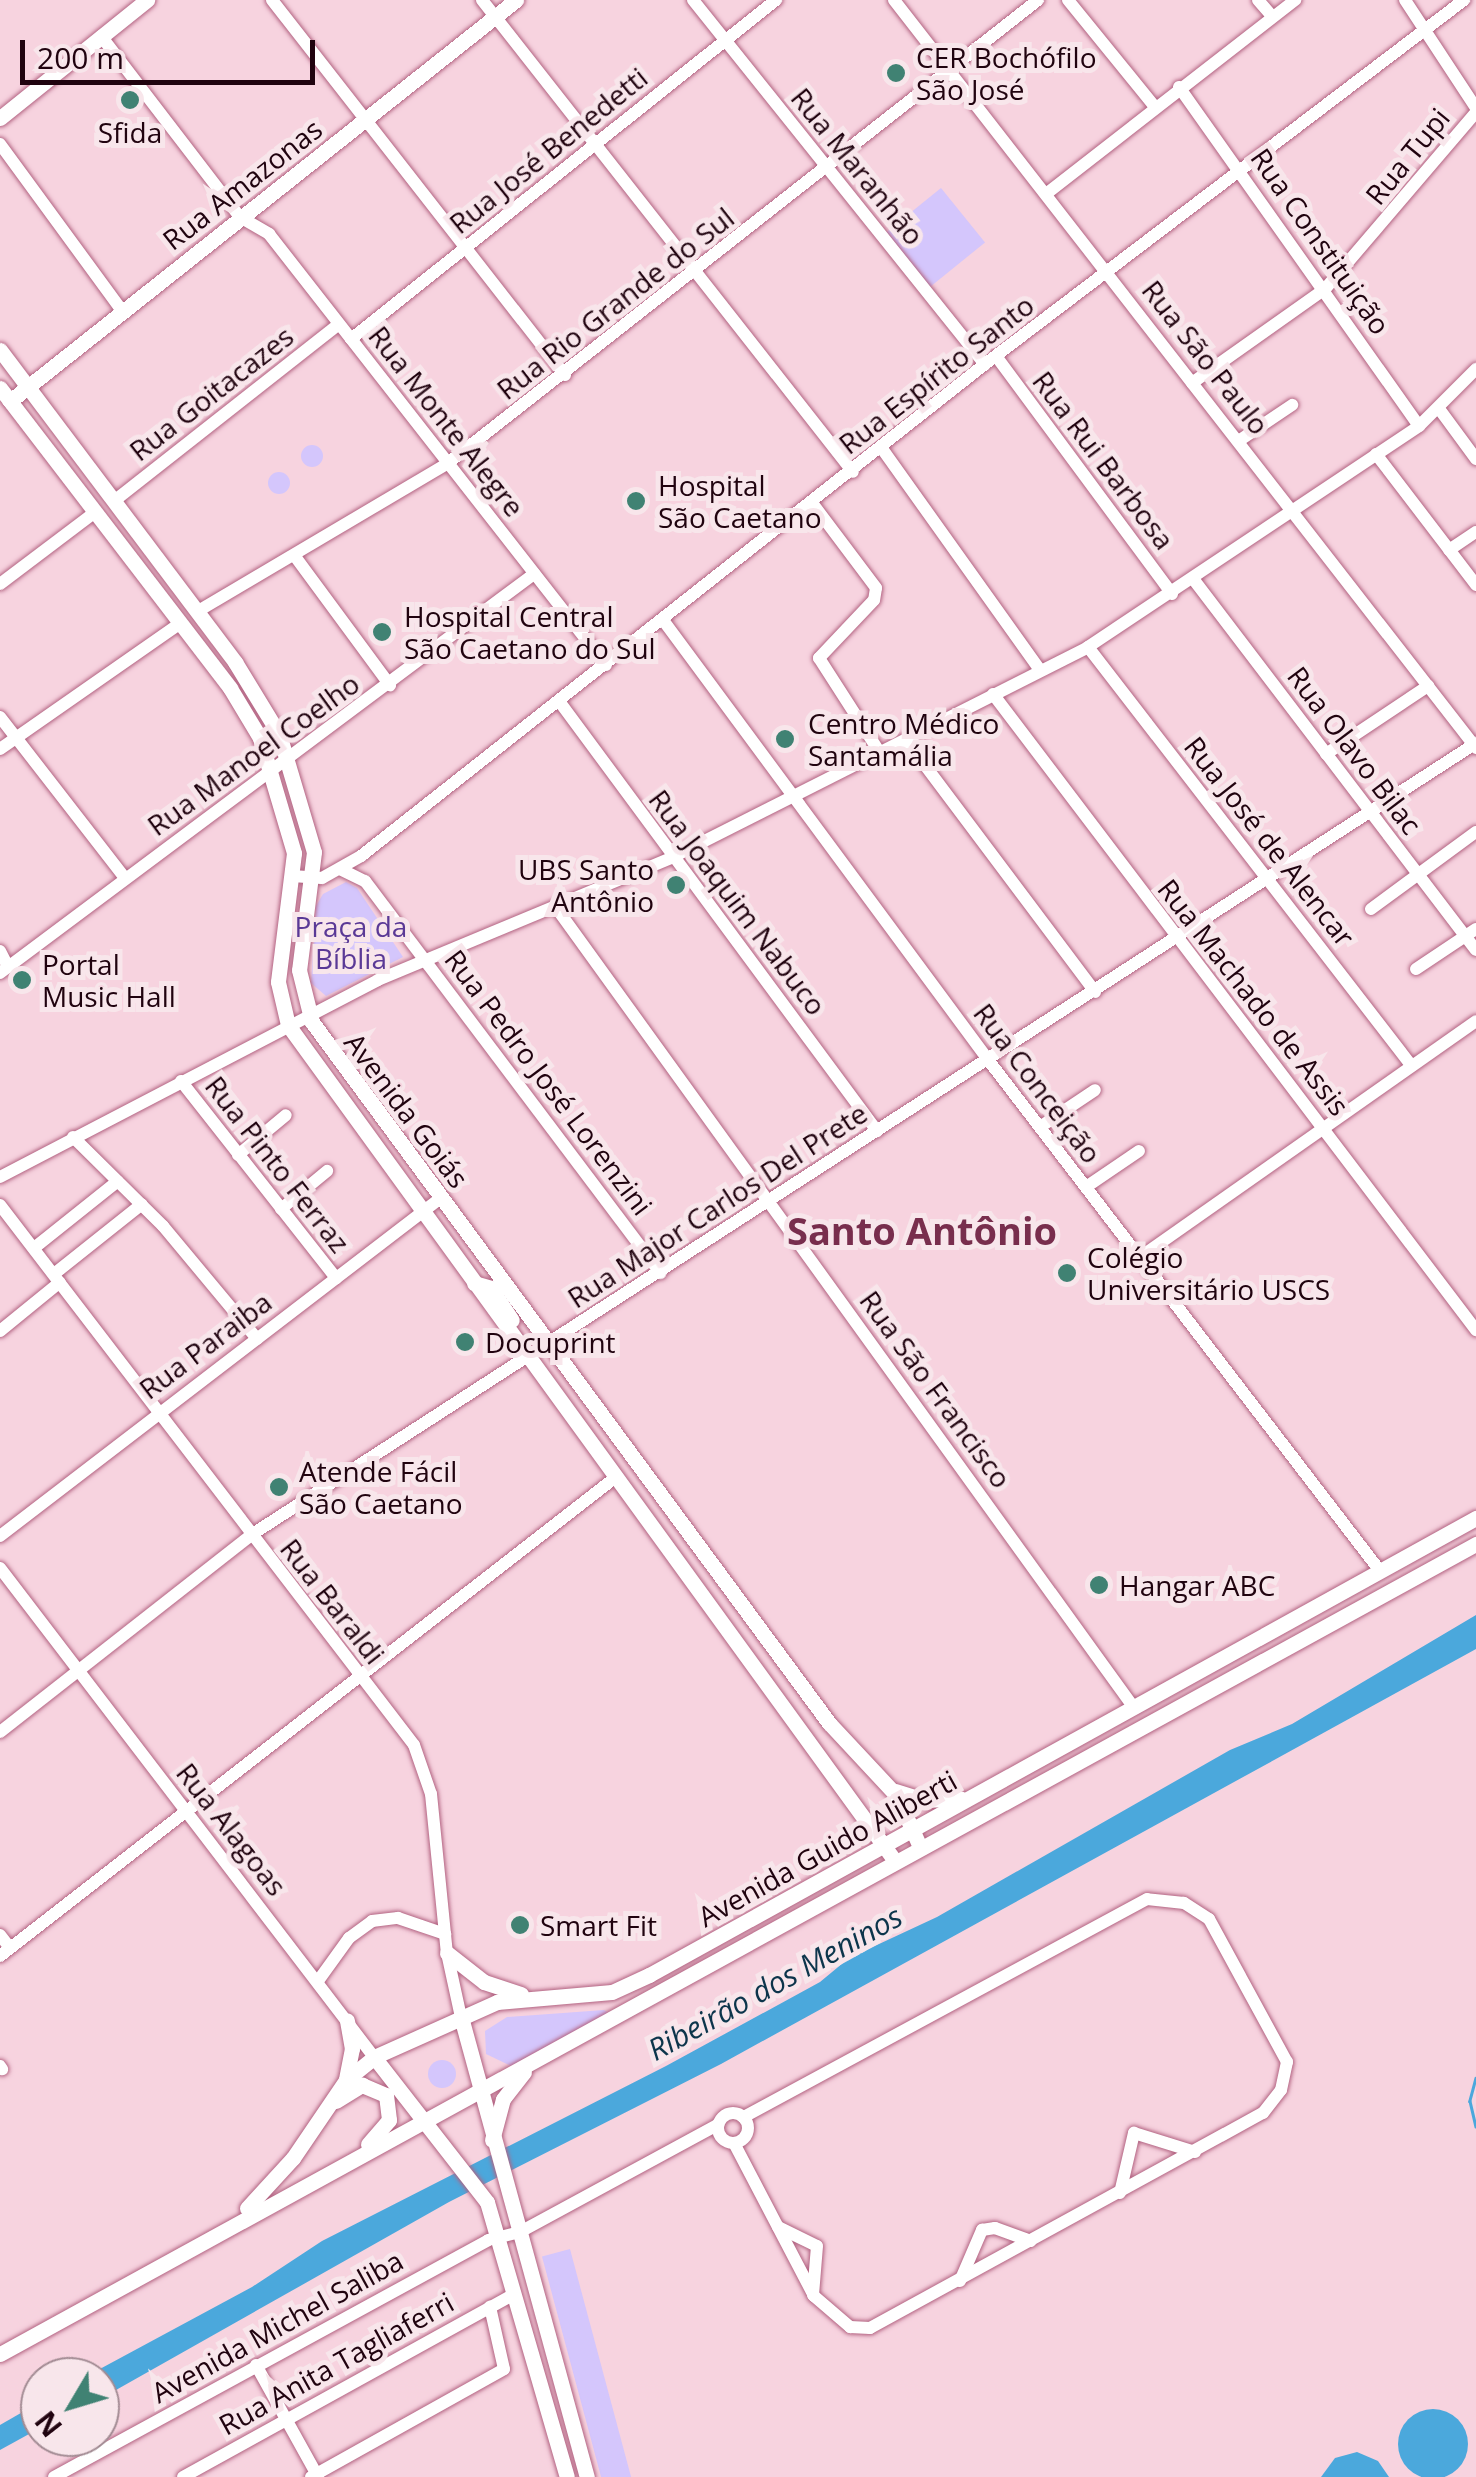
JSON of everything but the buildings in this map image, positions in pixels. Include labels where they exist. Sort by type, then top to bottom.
[{"type":"main road","points":[[2,111],[147,0]]},
{"type":"main road","name":"Rua Amazonas","points":[[3,399],[28,387],[516,0]]},
{"type":"main road","name":"Avenida Goiás","points":[[0,350],[252,686],[289,757],[312,839],[313,878],[299,970],[308,1015],[837,1733],[892,1790],[920,1847]]},
{"type":"main road","name":"Avenida Goiás","points":[[3,399],[243,707],[272,771],[290,825],[292,876],[278,982],[288,1025],[895,1860]]},
{"type":"main road","name":"Avenida Guido Aliberti","points":[[234,2222],[293,2158],[346,2080],[374,2057],[461,2016],[524,1995],[612,1992],[1476,1518]]},
{"type":"main road","name":"Avenida Guido Aliberti","points":[[0,2354],[234,2222],[536,2061],[895,1860],[1476,1544]]},
{"type":"main road","points":[[1119,1738],[1134,1708]]},
{"type":"main road","points":[[892,1790],[937,1801],[979,1794]]},
{"type":"main road","points":[[447,1952],[484,1982],[524,1995]]},
{"type":"main road","name":"Rua Baraldi","points":[[461,2016],[492,2145],[588,2477]]},
{"type":"main road","points":[[346,2020],[352,2048],[346,2080]]},
{"type":"main road","points":[[394,2083],[398,2057],[415,2038]]},
{"type":"main road","name":"Rua Alagoas","points":[[374,2057],[479,2192],[514,2294],[567,2477]]},
{"type":"main road","points":[[492,2145],[503,2099],[536,2061]]},
{"type":"main road","points":[[324,2110],[362,2085],[388,2097],[386,2125],[353,2157]]},
{"type":"street","points":[[272,0],[565,376]]},
{"type":"street","points":[[482,0],[853,472]]},
{"type":"street","name":"Rua Maranhão","points":[[692,0],[991,360]]},
{"type":"street","name":"Rua José Benedetti","points":[[351,339],[776,0]]},
{"type":"street","name":"Rua São Paulo","points":[[894,0],[1475,745]]},
{"type":"street","name":"Rua Rio Grande do Sul","points":[[198,612],[448,463],[565,376],[1038,0]]},
{"type":"street","points":[[1068,0],[1154,106]]},
{"type":"street","points":[[1258,0],[1272,16]]},
{"type":"street","points":[[1046,194],[1294,0]]},
{"type":"street","points":[[1405,0],[1476,110]]},
{"type":"street","name":"Rua Espírito Santo","points":[[292,876],[313,878],[340,870],[361,856],[883,450],[991,360],[1464,0]]},
{"type":"street","name":"Rua Monte Alegre","points":[[101,36],[240,217],[269,234],[606,665]]},
{"type":"street","name":"Rua Constituição","points":[[1179,87],[1419,426]]},
{"type":"street","name":"Rua Tupi","points":[[1192,383],[1325,289],[1476,110]]},
{"type":"street","points":[[0,144],[123,312]]},
{"type":"street","name":"Rua Goitacazes","points":[[114,500],[339,324]]},
{"type":"street","name":"Rua Rui Barbosa","points":[[991,360],[1172,594]]},
{"type":"street","points":[[0,1177],[308,1015],[426,958],[673,857],[1088,647],[1194,580],[1419,426],[1440,410],[1476,369]]},
{"type":"street","points":[[1240,440],[1292,405]]},
{"type":"street","points":[[1440,410],[1476,459]]},
{"type":"street","points":[[883,450],[1040,670]]},
{"type":"street","points":[[1376,454],[1476,585]]},
{"type":"street","points":[[812,504],[876,588],[874,600],[819,658],[880,753]]},
{"type":"street","points":[[0,584],[94,513]]},
{"type":"street","points":[[1449,550],[1476,532]]},
{"type":"street","points":[[294,555],[390,685]]},
{"type":"street","name":"Rua Manoel Coelho","points":[[4,970],[534,574]]},
{"type":"street","name":"Rua Olavo Bilac","points":[[1194,580],[1418,875],[1471,932],[1476,950]]},
{"type":"street","name":"Rua Conceição","points":[[663,620],[989,1061],[1380,1571]]},
{"type":"street","points":[[0,749],[18,741],[179,624]]},
{"type":"street","name":"Rua José de Alencar","points":[[1088,647],[1411,1065]]},
{"type":"street","points":[[1326,754],[1428,686]]},
{"type":"street","name":"Rua Machado de Assis","points":[[993,694],[1476,1330]]},
{"type":"street","name":"Rua Joaquim Nabuco","points":[[559,701],[877,1132]]},
{"type":"street","points":[[0,717],[125,878]]},
{"type":"street","points":[[906,740],[1096,992]]},
{"type":"street","name":"Rua Major Carlos Del Prete","points":[[0,1732],[251,1535],[1270,882],[1475,745]]},
{"type":"street","points":[[1371,909],[1476,832]]},
{"type":"street","points":[[340,870],[359,874],[361,856]]},
{"type":"street","name":"Rua Pedro José Lorenzini","points":[[359,874],[660,1273]]},
{"type":"street","name":"Rua São Francisco","points":[[555,906],[1134,1708]]},
{"type":"street","points":[[1416,969],[1471,932]]},
{"type":"street","points":[[0,951],[4,970]]},
{"type":"street","points":[[1139,1258],[1476,1021]]},
{"type":"street","name":"Rua Pinto Ferraz","points":[[181,1082],[336,1278]]},
{"type":"street","points":[[1040,1127],[1095,1090]]},
{"type":"street","points":[[238,1155],[286,1115]]},
{"type":"street","points":[[73,1137],[142,1204],[256,1339]]},
{"type":"street","points":[[1086,1187],[1139,1152]]},
{"type":"street","points":[[281,1209],[327,1171]]},
{"type":"street","points":[[34,1248],[118,1180]]},
{"type":"street","name":"Rua Paraiba","points":[[0,1536],[158,1411],[442,1198]]},
{"type":"street","points":[[0,1331],[142,1204]]},
{"type":"street","name":"Rua Baraldi","points":[[0,1205],[414,1745],[427,1775],[447,1952],[461,2016]]},
{"type":"street","points":[[0,1935],[5,1952],[185,1808],[616,1477]]},
{"type":"street","name":"Rua Alagoas","points":[[0,1568],[374,2057]]},
{"type":"street","points":[[1165,1899],[1209,1919],[1287,2062],[1268,2109],[870,2328],[850,2327],[813,2296],[734,2142],[722,2137],[719,2124],[729,2114],[743,2117],[1138,1901],[1165,1899]]},
{"type":"street","points":[[318,1981],[349,1938],[372,1922],[398,1918],[445,1934]]},
{"type":"street","points":[[734,2142],[746,2135],[743,2117]]},
{"type":"street","name":"Avenida Michel Saliba","points":[[60,2476],[496,2236],[520,2232],[719,2124]]},
{"type":"street","points":[[1120,2192],[1134,2132],[1195,2152]]},
{"type":"street","points":[[776,2226],[817,2246],[813,2296]]},
{"type":"street","points":[[960,2280],[982,2230],[994,2228],[1030,2241]]},
{"type":"street","name":"Rua Anita Tagliaferri","points":[[183,2477],[514,2294]]},
{"type":"street","points":[[256,2365],[315,2476],[504,2369],[490,2307]]},
{"type":"green space","points":[[941,188],[985,242],[929,288],[885,233]]},
{"type":"green space","points":[[312,445],[320,448],[320,464],[312,467],[304,464],[301,456],[304,448]]},
{"type":"green space","points":[[279,472],[287,475],[287,491],[279,494],[271,491],[268,483],[271,475]]},
{"type":"green space","name":"Praça da Bíblia","points":[[346,882],[357,888],[403,957],[326,996],[311,983],[316,906],[323,894]]},
{"type":"green space","points":[[604,2010],[609,2013],[511,2066],[486,2054],[485,2031],[507,2017]]},
{"type":"green space","points":[[442,2060],[452,2064],[456,2074],[452,2084],[442,2088],[432,2084],[428,2074],[432,2064]]},
{"type":"green space","points":[[570,2249],[631,2477],[601,2477],[542,2257]]},
{"type":"water","points":[[1476,1615],[1476,1649],[721,2064],[449,2202],[120,2388],[120,2358],[252,2287],[322,2241],[666,2066],[820,1982],[849,1958],[937,1917],[1230,1750],[1292,1724]]},
{"type":"water","points":[[1433,2409],[1458,2419],[1468,2444],[1458,2469],[1433,2479],[1408,2469],[1398,2444],[1408,2419]]},
{"type":"water","points":[[20,2414],[20,2439],[0,2450],[0,2425]]},
{"type":"water","points":[[1357,2452],[1378,2461],[1389,2477],[1321,2477],[1335,2458]]},
{"type":"waterway","points":[[1476,2078],[1470,2101],[1476,2126]]},
{"type":"place","name":"CER Bochófilo São José","points":[[896,73]]},
{"type":"place","name":"Sfida","points":[[130,100]]},
{"type":"place","name":"Hospital São Caetano","points":[[636,501]]},
{"type":"place","name":"Hospital Central São Caetano do Sul","points":[[382,632]]},
{"type":"place","name":"Centro Médico Santamália","points":[[785,739]]},
{"type":"place","name":"UBS Santo Antônio","points":[[676,885]]},
{"type":"place","name":"Portal Music Hall","points":[[22,980]]},
{"type":"place","name":"Colégio Universitário USCS","points":[[1067,1273]]},
{"type":"place","name":"Docuprint","points":[[465,1342]]},
{"type":"place","name":"Atende Fácil São Caetano","points":[[279,1487]]},
{"type":"place","name":"Hangar ABC","points":[[1099,1585]]},
{"type":"place","name":"Smart Fit","points":[[520,1925]]},
{"type":"district","name":"Santo Antônio","points":[[922,1231]]},
{"type":"water label","name":"Ribeirão dos Meninos","points":[[775,1983]]}]
